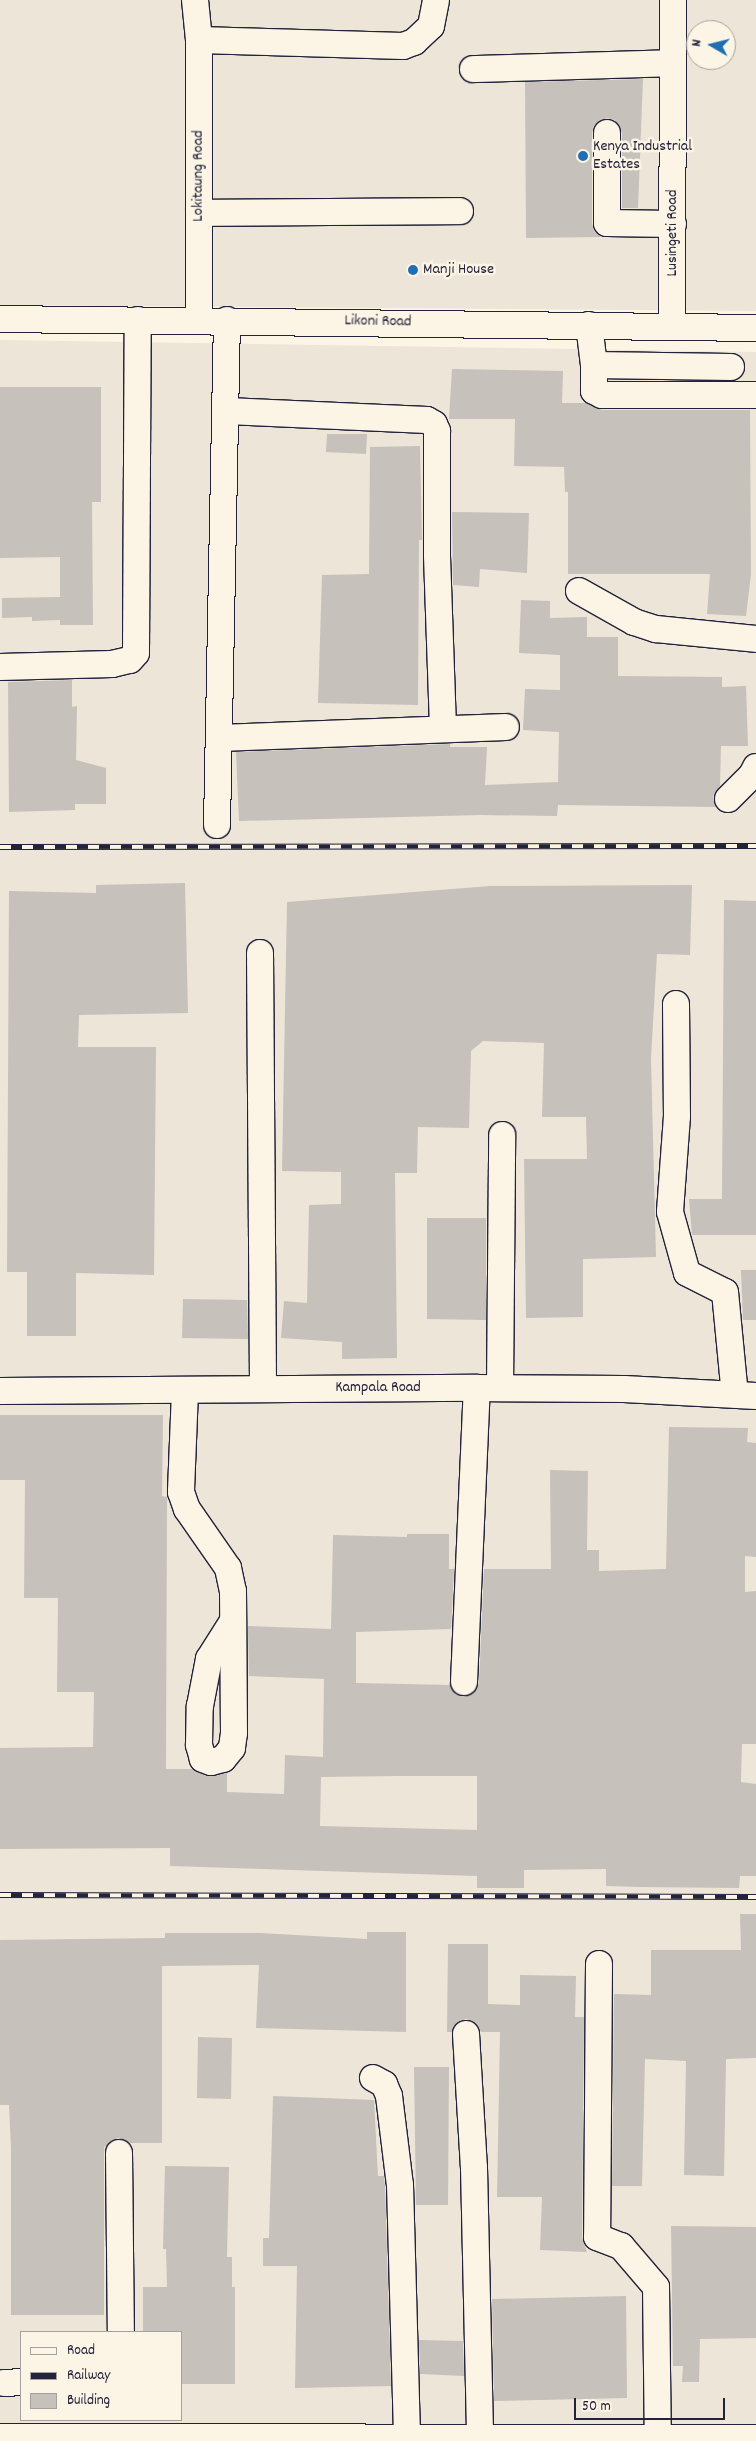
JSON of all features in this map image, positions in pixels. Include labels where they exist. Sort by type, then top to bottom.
[{"type":"street","name":"Lokitaung Road","points":[[195,0],[199,40],[199,312]]},
{"type":"street","points":[[199,40],[402,46],[414,42],[431,26],[436,0]]},
{"type":"street","name":"Lusingeti Road","points":[[672,316],[673,0]]},
{"type":"street","points":[[473,69],[673,63]]},
{"type":"street","points":[[607,133],[607,222],[673,224]]},
{"type":"street","points":[[199,213],[460,211]]},
{"type":"street","name":"Likoni Road","points":[[0,309],[756,316]]},
{"type":"street","name":"Likoni Road","points":[[0,319],[227,320],[756,328]]},
{"type":"street","points":[[0,667],[112,664],[130,660],[136,653],[138,320]]},
{"type":"street","points":[[217,825],[227,411],[227,320]]},
{"type":"street","points":[[589,325],[594,365],[594,391],[602,395],[756,395]]},
{"type":"street","points":[[594,365],[731,367]]},
{"type":"street","points":[[227,411],[427,420],[434,424],[437,431],[437,556],[443,728]]},
{"type":"street","points":[[579,591],[634,622],[656,629],[756,639]]},
{"type":"street","points":[[220,738],[506,727]]},
{"type":"street","points":[[728,799],[752,776],[756,767]]},
{"type":"street","points":[[260,953],[263,1389]]},
{"type":"street","points":[[676,1004],[677,1116],[670,1212],[687,1273],[725,1292],[745,1396]]},
{"type":"street","points":[[464,1682],[489,1388],[502,1136]]},
{"type":"street","name":"Kampala Road","points":[[0,1391],[489,1388],[624,1389],[745,1396]]},
{"type":"street","points":[[185,1391],[181,1492],[186,1509],[228,1568],[233,1591],[233,1621]]},
{"type":"street","points":[[599,1964],[597,2237],[621,2246],[656,2287],[658,2438]]},
{"type":"street","points":[[466,2034],[474,2168],[480,2438]]},
{"type":"street","points":[[373,2078],[384,2084],[389,2096],[400,2185],[407,2438]]},
{"type":"street","points":[[119,2153],[121,2331]]},
{"type":"street","points":[[0,2437],[126,2435],[275,2440],[756,2438]]},
{"type":"shaded area","points":[[0,0],[756,0],[756,311],[0,305]]},
{"type":"shaded area","points":[[0,340],[756,352],[756,2441],[0,2441]]},
{"type":"building","name":"Kenya Industrial Estates","points":[[643,79],[638,208],[622,208],[622,133],[615,120],[607,118],[594,125],[592,133],[592,223],[594,231],[601,237],[526,238],[525,82]]},
{"type":"building","points":[[452,369],[563,371],[562,403],[586,403],[602,410],[750,410],[751,574],[746,616],[707,614],[710,574],[568,574],[568,492],[565,492],[564,467],[514,466],[515,419],[449,419]]},
{"type":"building","points":[[0,387],[101,387],[101,502],[92,502],[93,625],[60,625],[60,620],[32,621],[32,617],[2,618],[2,598],[60,597],[60,557],[0,558]]},
{"type":"building","points":[[327,434],[367,434],[366,454],[326,452]]},
{"type":"building","points":[[420,446],[422,540],[419,540],[418,705],[318,703],[322,575],[369,574],[370,447]]},
{"type":"building","points":[[452,512],[529,513],[527,573],[480,569],[479,587],[453,585]]},
{"type":"building","points":[[521,600],[550,601],[550,618],[587,617],[587,637],[618,637],[618,676],[722,677],[722,687],[746,686],[748,746],[721,746],[720,786],[713,796],[716,807],[558,805],[557,816],[481,815],[239,821],[236,752],[450,744],[450,747],[487,747],[485,785],[558,782],[559,732],[523,730],[525,689],[560,690],[560,655],[519,653]]},
{"type":"building","points":[[72,680],[72,707],[77,706],[76,760],[106,768],[106,804],[75,804],[75,810],[9,812],[8,682]]},
{"type":"building","points":[[185,883],[188,1013],[79,1015],[78,1047],[156,1047],[154,1275],[76,1273],[76,1336],[27,1336],[27,1272],[7,1272],[9,891],[96,893],[96,885]]},
{"type":"building","points":[[692,885],[690,955],[657,954],[651,1058],[656,1257],[583,1259],[583,1317],[526,1318],[524,1159],[587,1159],[586,1117],[542,1117],[544,1043],[483,1041],[471,1051],[469,1128],[418,1127],[417,1173],[395,1173],[397,1358],[342,1359],[342,1342],[281,1338],[284,1301],[307,1303],[309,1205],[341,1204],[341,1172],[282,1171],[287,902],[490,886]]},
{"type":"building","points":[[724,900],[756,901],[756,1235],[692,1235],[689,1199],[722,1199]]},
{"type":"building","points":[[427,1218],[486,1218],[486,1320],[427,1319]]},
{"type":"building","points":[[741,1270],[756,1270],[756,1320],[743,1320]]},
{"type":"building","points":[[183,1299],[247,1300],[248,1339],[182,1338]]},
{"type":"building","points":[[0,1415],[163,1415],[162,1496],[167,1497],[166,1769],[192,1769],[206,1776],[227,1773],[227,1792],[284,1794],[285,1755],[323,1757],[324,1679],[249,1676],[248,1626],[331,1629],[333,1535],[407,1537],[407,1534],[449,1534],[449,1569],[454,1569],[451,1629],[356,1632],[356,1683],[450,1685],[456,1695],[470,1695],[479,1683],[484,1569],[551,1569],[550,1470],[588,1471],[587,1550],[599,1550],[599,1571],[666,1569],[669,1427],[748,1428],[747,1442],[756,1443],[756,1557],[745,1556],[745,1592],[756,1591],[756,1744],[742,1744],[741,1782],[756,1784],[756,1876],[740,1876],[739,1888],[639,1887],[606,1886],[606,1869],[524,1870],[524,1888],[477,1888],[477,1876],[170,1866],[170,1848],[0,1849],[0,1748],[93,1747],[94,1692],[57,1692],[58,1598],[24,1598],[25,1480],[0,1480]],"holes":[[[477,1776],[477,1830],[320,1826],[321,1777]]]},
{"type":"building","points":[[740,1914],[756,1914],[756,2058],[726,2059],[724,2176],[684,2175],[686,2061],[645,2059],[642,2186],[612,2186],[614,1994],[651,1995],[651,1950],[741,1950]]},
{"type":"building","points":[[367,1932],[406,1932],[406,2032],[256,2028],[259,1965],[162,1966],[162,2143],[130,2143],[118,2138],[104,2147],[104,2315],[11,2315],[11,2148],[9,2105],[0,2105],[0,1940],[165,1938],[165,1933],[260,1933],[367,1939]]},
{"type":"building","points":[[448,1944],[488,1944],[488,2004],[520,2005],[520,1975],[576,1976],[575,2017],[584,2017],[582,2237],[587,2252],[540,2250],[542,2197],[497,2197],[500,2032],[481,2032],[473,2021],[466,2019],[457,2022],[452,2032],[447,2032]]},
{"type":"building","points":[[198,2037],[232,2038],[231,2099],[197,2098]]},
{"type":"building","points":[[414,2067],[449,2067],[448,2205],[416,2205]]},
{"type":"building","points":[[273,2096],[374,2100],[378,2176],[384,2176],[385,2186],[391,2386],[295,2388],[297,2266],[263,2266],[263,2238],[269,2238]]},
{"type":"building","points":[[165,2166],[229,2167],[227,2257],[232,2257],[232,2287],[235,2287],[235,2384],[182,2384],[182,2331],[143,2331],[143,2287],[167,2287],[166,2249],[163,2249]]},
{"type":"building","points":[[671,2226],[756,2227],[756,2338],[700,2339],[699,2382],[682,2382],[683,2366],[673,2366]]},
{"type":"building","points":[[626,2296],[627,2398],[494,2401],[492,2299]]},
{"type":"building","points":[[419,2340],[463,2341],[464,2376],[420,2374]]},
{"type":"railway","points":[[0,847],[756,846]]},
{"type":"railway","points":[[0,1895],[756,1897]]},
{"type":"place","name":"Kenya Industrial Estates","points":[[583,156]]},
{"type":"place","name":"Manji House","points":[[413,270]]}]
